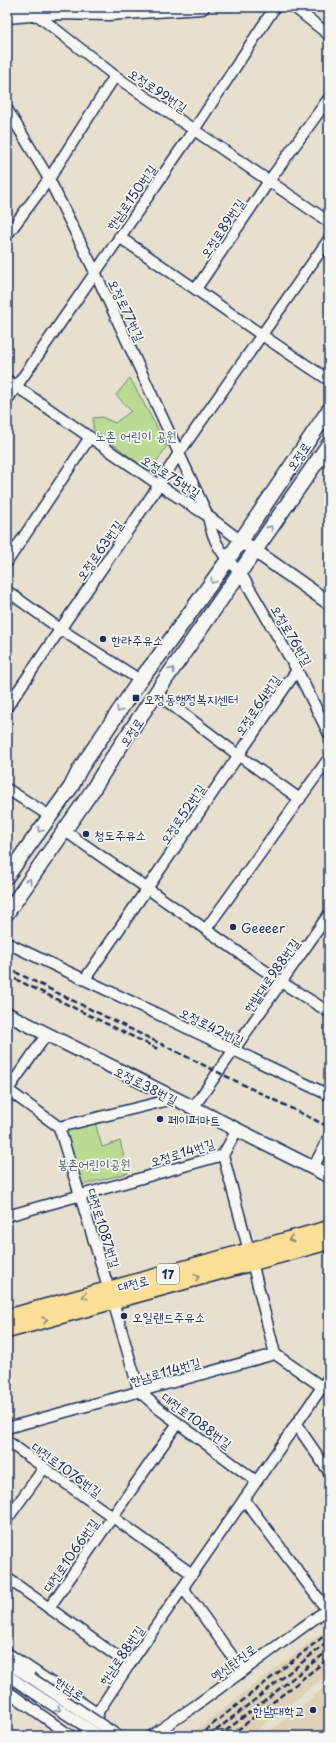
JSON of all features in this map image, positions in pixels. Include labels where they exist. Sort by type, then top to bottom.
[{"type":"main road","points":[[7,16],[54,12],[109,13],[202,7]]},
{"type":"main road","name":"오정로","points":[[7,876],[70,787],[80,769],[140,680],[159,656],[241,541],[329,410]]},
{"type":"main road","name":"오정로","points":[[7,913],[65,831],[156,693],[329,444]]},
{"type":"main road","name":"대전로","points":[[251,1257],[329,1229]]},
{"type":"main road","name":"대전로","points":[[7,1318],[111,1295],[251,1257],[329,1241]]},
{"type":"main road","name":"대전로","points":[[7,1330],[111,1295]]},
{"type":"street","points":[[54,12],[86,7]]},
{"type":"street","points":[[109,13],[131,7]]},
{"type":"street","name":"한남로150번길","points":[[7,400],[194,130],[275,7]]},
{"type":"street","points":[[294,7],[329,35]]},
{"type":"street","name":"오정로99번길","points":[[36,14],[115,76],[329,222]]},
{"type":"street","points":[[7,235],[49,179],[115,76]]},
{"type":"street","points":[[269,181],[329,98]]},
{"type":"street","name":"오정로77번길","points":[[7,109],[49,179],[95,272],[208,516],[211,532],[227,561]]},
{"type":"street","name":"오정로89번길","points":[[196,289],[269,181]]},
{"type":"street","points":[[119,237],[196,289],[261,336],[329,380]]},
{"type":"street","points":[[179,453],[329,239]]},
{"type":"street","name":"오정로75번길","points":[[7,380],[159,485],[208,516],[241,541]]},
{"type":"street","points":[[7,562],[90,437]]},
{"type":"street","name":"오정로63번길","points":[[7,707],[159,485],[179,453]]},
{"type":"street","points":[[241,541],[329,603]]},
{"type":"street","name":"오정로76번길","points":[[227,561],[240,572],[297,670],[329,734]]},
{"type":"street","points":[[7,592],[60,629],[140,680]]},
{"type":"street","name":"오정로64번길","points":[[238,755],[297,670]]},
{"type":"street","name":"오정로64번길","points":[[156,693],[238,755],[300,799]]},
{"type":"street","name":"오정로52번길","points":[[147,888],[238,755]]},
{"type":"street","points":[[206,929],[329,758]]},
{"type":"street","points":[[7,789],[50,816]]},
{"type":"street","points":[[65,831],[281,982],[329,1012]]},
{"type":"street","points":[[85,979],[147,888]]},
{"type":"street","name":"한밭대로988번길","points":[[193,1108],[329,914]]},
{"type":"street","name":"오정로42번길","points":[[7,944],[85,979],[329,1095]]},
{"type":"street","name":"오정로38번길","points":[[7,1014],[329,1176]]},
{"type":"street","points":[[46,1034],[7,1090],[59,1127],[174,1099]]},
{"type":"street","name":"대전로1087번길","points":[[59,1127],[111,1295]]},
{"type":"street","name":"오정로14번길","points":[[7,1216],[223,1155],[236,1130]]},
{"type":"street","points":[[313,1168],[329,1137]]},
{"type":"street","points":[[223,1155],[251,1257],[275,1354],[322,1387]]},
{"type":"street","name":"대전로1088번길","points":[[111,1295],[136,1384],[140,1392],[159,1409],[256,1482]]},
{"type":"street","name":"한남로114번길","points":[[7,1428],[275,1354]]},
{"type":"street","name":"한남로88번길","points":[[82,1736],[129,1665],[329,1377]]},
{"type":"street","points":[[112,1517],[178,1423]]},
{"type":"street","points":[[296,1424],[329,1472]]},
{"type":"street","name":"대전로1076번길","points":[[7,1441],[192,1574]]},
{"type":"street","points":[[7,1519],[44,1468]]},
{"type":"street","points":[[244,1499],[328,1609]]},
{"type":"street","name":"대전로1066번길","points":[[49,1608],[112,1517]]},
{"type":"street","name":"대전로1066번길","points":[[7,1578],[129,1665]]},
{"type":"street","points":[[183,1588],[243,1671]]},
{"type":"street","name":"옛신탄진로","points":[[150,1736],[328,1609]]},
{"type":"street","points":[[7,1653],[98,1714]]},
{"type":"street","name":"한남로","points":[[7,1663],[28,1683],[100,1736]]},
{"type":"street","name":"한남로","points":[[7,1675],[28,1683],[118,1736]]},
{"type":"street","points":[[7,1691],[71,1736]]},
{"type":"shaded area","points":[[329,1627],[329,1674],[249,1736],[188,1736]]},
{"type":"shaded area","name":"한남대학교","points":[[329,1684],[329,1736],[264,1736]]},
{"type":"green space","name":"노촌 어린이 공원","points":[[130,378],[167,446],[150,472],[93,429],[93,418],[102,417],[115,423],[131,411],[116,395]]},
{"type":"green space","name":"봉촌어린이공원","points":[[95,1122],[102,1147],[120,1141],[128,1173],[82,1185],[64,1132],[73,1127]]},
{"type":"railway","points":[[7,968],[329,1127]]},
{"type":"railway","points":[[7,975],[158,1049]]},
{"type":"railway","points":[[198,1736],[329,1632]]},
{"type":"railway","points":[[209,1736],[329,1641]]},
{"type":"railway","points":[[219,1736],[329,1650]]},
{"type":"railway","points":[[230,1736],[329,1658]]},
{"type":"place","name":"한라주유소","points":[[103,639]]},
{"type":"place","name":"오정동행정복지센터","points":[[136,698]]},
{"type":"place","name":"청도주유소","points":[[86,834]]},
{"type":"place","name":"Geeeer","points":[[233,927]]},
{"type":"place","name":"페이퍼마트","points":[[160,1119]]},
{"type":"place","name":"오일랜드주유소","points":[[124,1316]]},
{"type":"place","name":"한남대학교","points":[[313,1710]]}]
